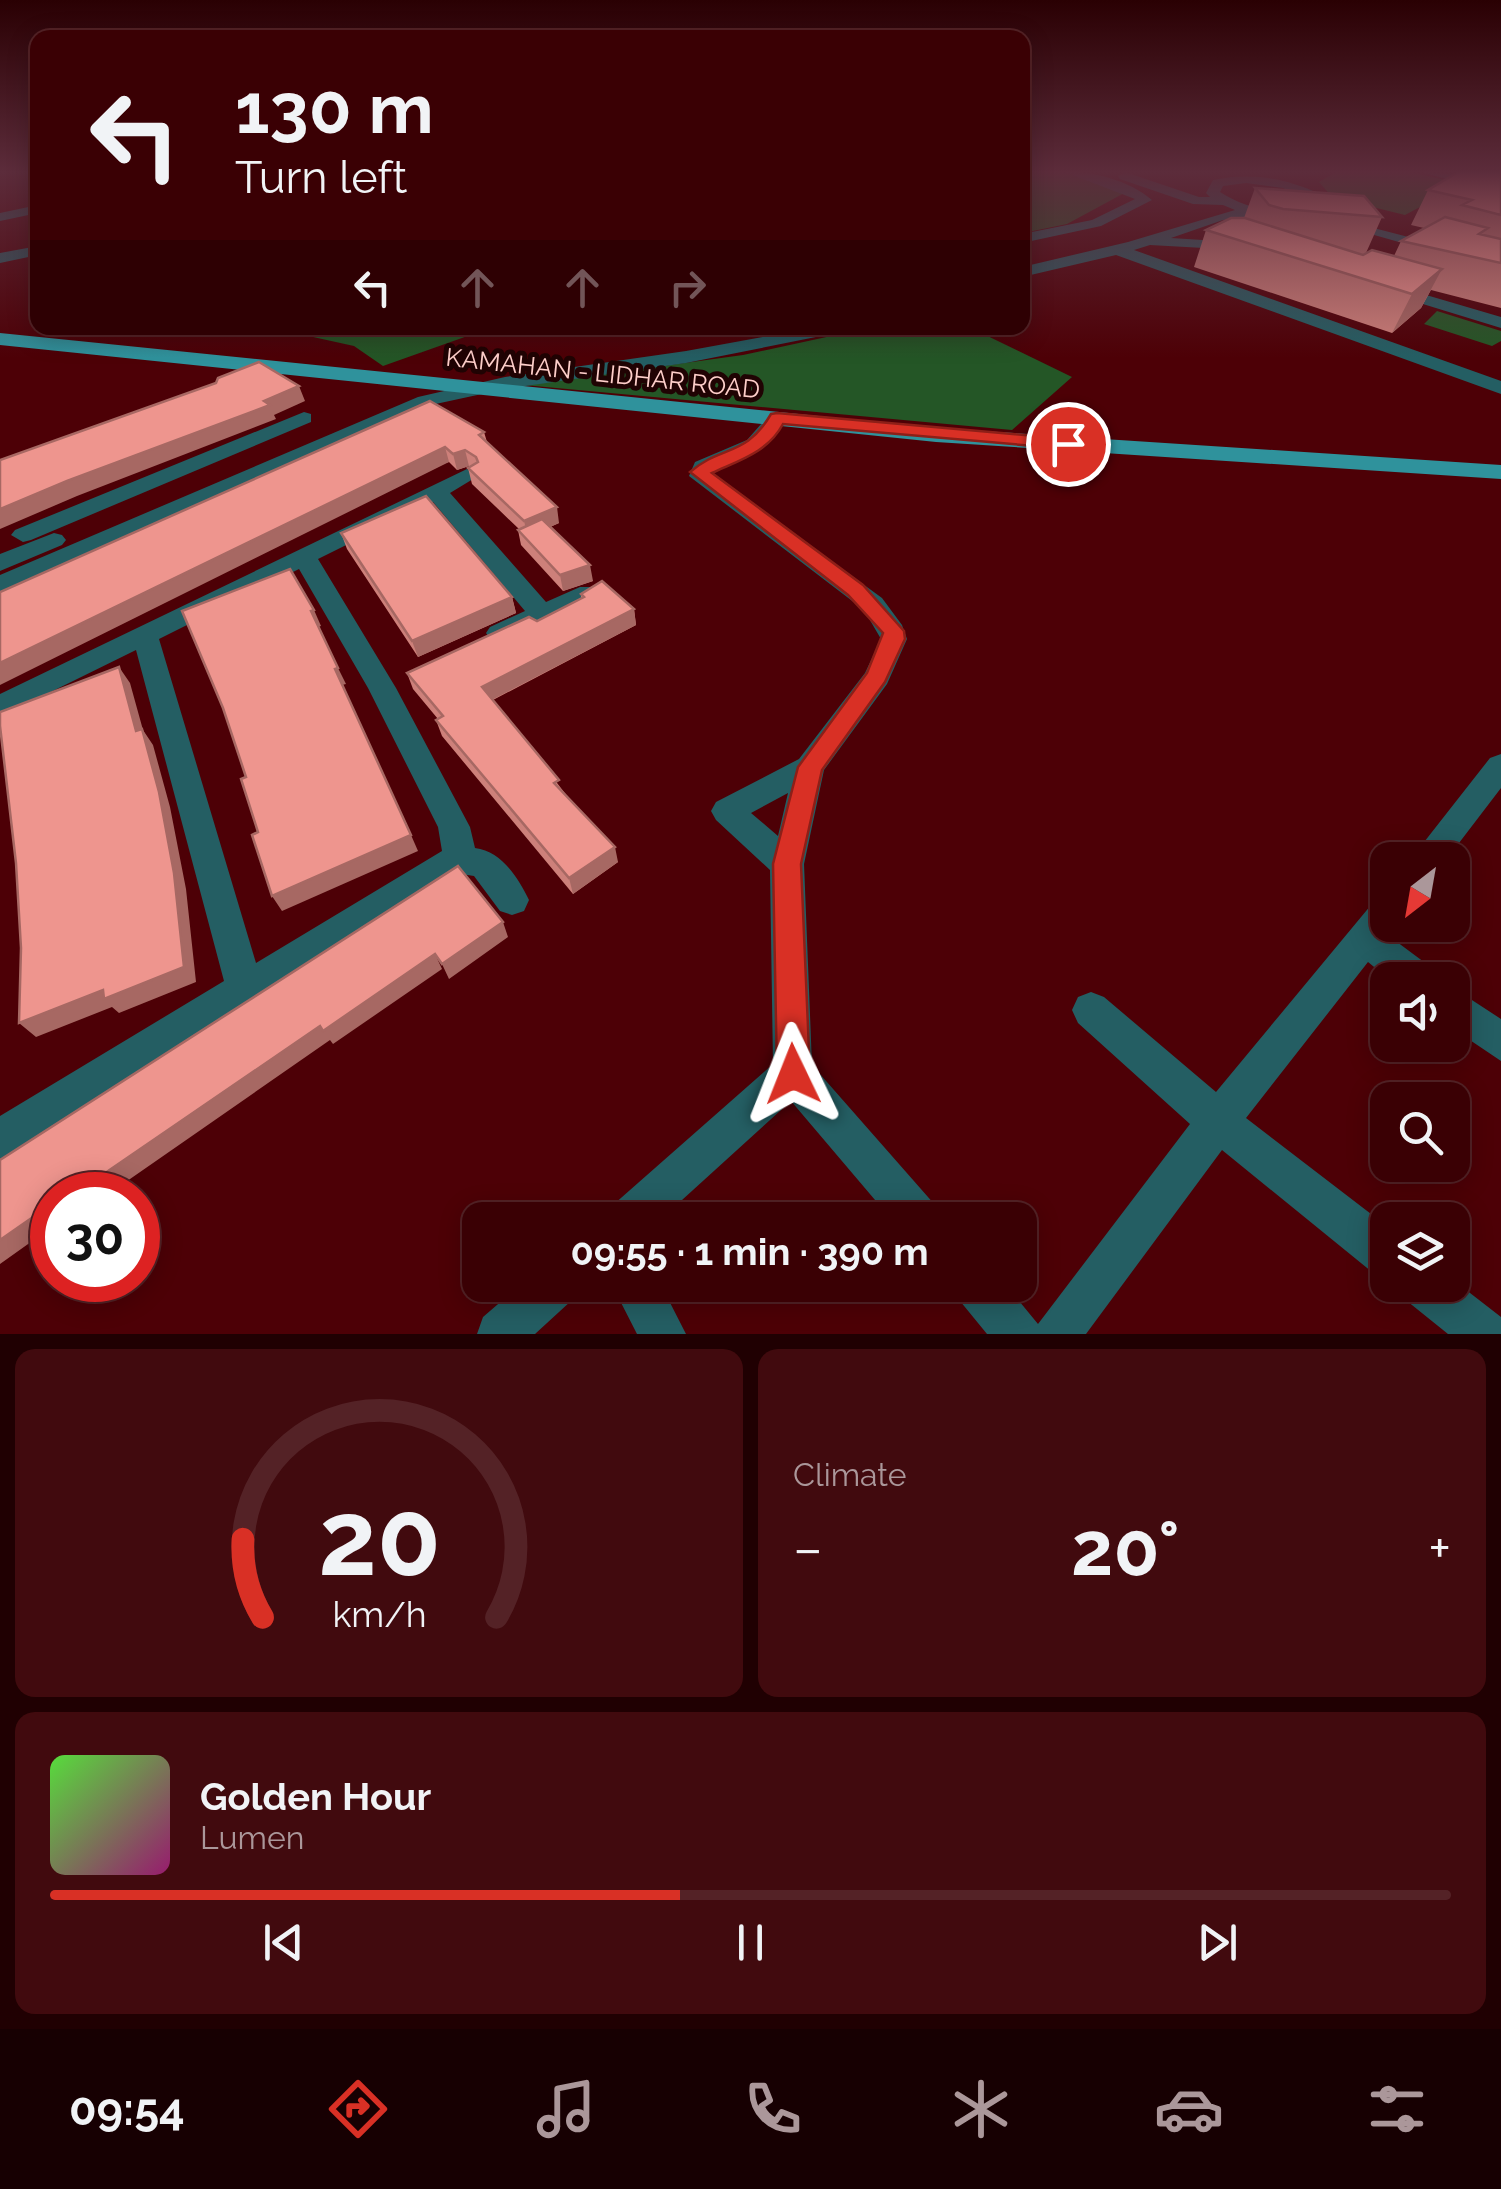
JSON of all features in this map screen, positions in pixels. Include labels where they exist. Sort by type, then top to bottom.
[{"type":"main road","name":"KAMAHAN - LIDHAR ROAD","points":[[0,339],[994,440],[1501,472]]},
{"type":"street","points":[[1030,260],[1139,233]]},
{"type":"street","points":[[1030,270],[1172,233]]},
{"type":"street","points":[[1378,233],[1501,263]]},
{"type":"street","points":[[1391,233],[1413,244]]},
{"type":"street","points":[[1150,241],[1252,249]]},
{"type":"street","points":[[1115,250],[1501,388]]},
{"type":"street","points":[[0,258],[30,252]]},
{"type":"street","points":[[1378,285],[1501,323]]},
{"type":"street","points":[[0,563],[363,409],[466,374],[749,335]]},
{"type":"street","points":[[0,584],[426,401],[492,386],[686,357],[800,335]]},
{"type":"street","points":[[0,545],[304,418]]},
{"type":"street","points":[[777,418],[768,436],[756,446],[704,467],[700,476],[855,590],[894,631],[877,676],[810,767],[787,864],[793,1074],[904,1202]]},
{"type":"street","points":[[0,598],[400,421]]},
{"type":"street","points":[[0,706],[466,476]]},
{"type":"street","points":[[436,491],[541,613]]},
{"type":"street","points":[[0,1139],[446,869],[456,859],[459,845],[454,827],[391,684],[304,556]]},
{"type":"street","points":[[470,646],[590,593]]},
{"type":"street","points":[[146,636],[245,989]]},
{"type":"street","points":[[1441,842],[1501,766]]},
{"type":"street","points":[[787,864],[727,811],[810,767]]},
{"type":"street","points":[[456,859],[484,863],[512,900]]},
{"type":"street","points":[[1058,1334],[1218,1121],[1370,931]]},
{"type":"street","points":[[1390,942],[1405,962]]},
{"type":"street","points":[[1091,1010],[1218,1121],[1370,1242]]},
{"type":"street","points":[[1470,1019],[1501,1042]]},
{"type":"street","points":[[648,1202],[793,1074]]},
{"type":"street","points":[[500,1334],[536,1302]]},
{"type":"street","points":[[645,1302],[663,1334]]},
{"type":"street","points":[[991,1302],[1018,1334]]},
{"type":"street","points":[[1445,1302],[1485,1334]]},
{"type":"green space","points":[[1437,311],[1501,331],[1501,341],[1492,346],[1424,324]]},
{"type":"green space","points":[[304,335],[470,335],[383,366],[354,346]]},
{"type":"green space","points":[[836,335],[985,335],[1072,377],[1012,430],[524,385],[743,355]]},
{"type":"building","points":[[1216,233],[1294,233],[1363,255],[1372,250],[1442,269],[1412,294]]},
{"type":"building","points":[[1415,233],[1480,233],[1501,239],[1501,263],[1401,241]]},
{"type":"building","points":[[259,362],[299,386],[264,401],[270,405],[0,509],[0,460],[216,383],[218,378]]},
{"type":"building","points":[[430,401],[484,432],[479,435],[557,507],[524,521],[468,468],[478,462],[476,457],[465,450],[453,454],[445,447],[0,663],[0,592]]},
{"type":"building","points":[[426,496],[512,597],[412,641],[341,533]]},
{"type":"building","points":[[542,519],[590,565],[560,575],[518,530]]},
{"type":"building","points":[[290,569],[314,610],[311,611],[338,668],[335,669],[411,835],[272,896],[252,835],[258,832],[241,779],[246,777],[223,708],[182,611]]},
{"type":"building","points":[[602,581],[634,609],[482,687],[559,780],[554,783],[615,847],[569,878],[436,720],[443,716],[407,673],[529,617],[537,621],[584,597],[581,594]]},
{"type":"building","points":[[119,667],[136,731],[142,729],[159,792],[174,873],[184,967],[104,999],[103,990],[19,1023],[21,948],[16,863],[0,712]]},
{"type":"building","points":[[458,866],[503,922],[442,964],[435,954],[323,1031],[320,1026],[107,1172],[30,1172],[30,1219],[0,1240],[0,1160]]},
{"type":"route","points":[[793,1074],[787,864],[810,767],[877,676],[894,631],[883,622],[873,604],[699,472],[756,446],[768,436],[777,418],[1068,444]]}]
